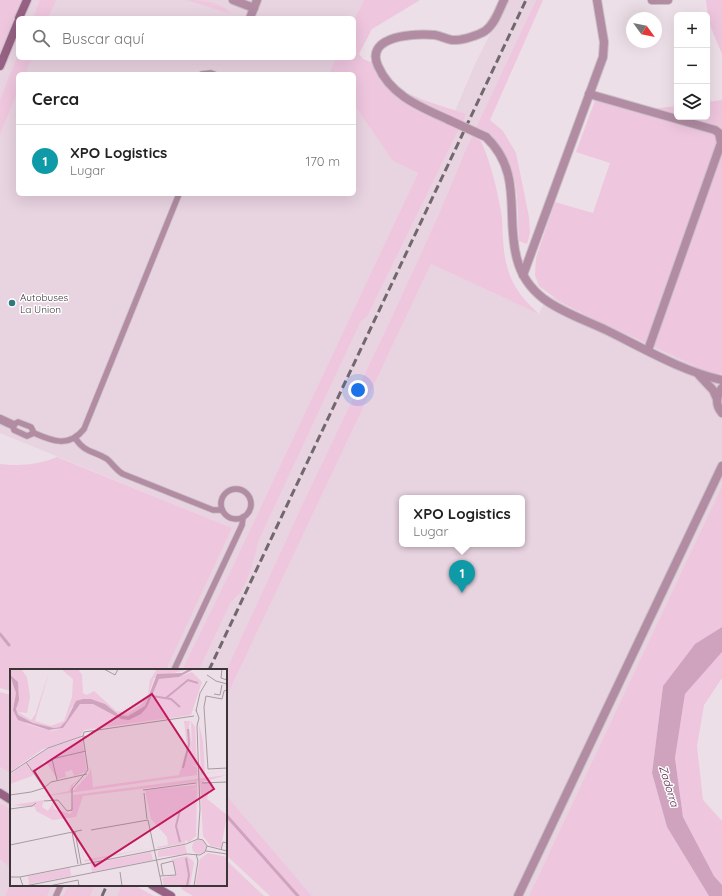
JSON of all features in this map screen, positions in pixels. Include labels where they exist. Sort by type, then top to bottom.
[{"type":"street","points":[[20,16],[27,0]]},
{"type":"street","points":[[233,0],[254,8]]},
{"type":"street","points":[[251,16],[257,0]]},
{"type":"street","points":[[504,0],[496,18],[484,31],[456,40],[435,35],[407,35],[392,39],[378,48],[376,63],[380,71],[395,91],[416,104],[486,137],[499,153],[509,180],[513,202],[514,247],[523,275],[529,285],[545,300],[697,373],[722,380]]},
{"type":"street","points":[[523,275],[602,57],[604,42],[597,0]]},
{"type":"street","points":[[652,0],[668,0]]},
{"type":"street","points":[[0,66],[16,27]]},
{"type":"street","points":[[589,94],[715,130],[721,137],[721,143],[648,350]]},
{"type":"street","points":[[697,373],[713,390],[717,399],[717,405],[722,413]]},
{"type":"street","points":[[717,399],[722,388]]},
{"type":"street","points":[[0,419],[13,425]]},
{"type":"street","points":[[518,896],[722,466]]},
{"type":"street","points":[[0,793],[10,799]]},
{"type":"street","points":[[154,886],[170,896]]},
{"type":"lane","points":[[34,433],[27,436],[14,430],[13,425],[18,422],[31,427],[34,433],[58,442],[75,438],[80,434],[87,423],[178,196]]},
{"type":"lane","points":[[75,438],[86,451],[106,459],[116,470],[123,474],[213,510],[222,510],[231,518],[243,517],[248,513],[250,501],[244,491],[231,490],[222,498],[222,510]]},
{"type":"lane","points":[[174,669],[242,525],[243,517]]},
{"type":"lane","points":[[56,896],[61,886]]},
{"type":"shaded area","points":[[0,0],[364,0],[356,16],[16,16],[16,60],[335,60],[331,72],[16,72],[16,196],[356,196],[356,108],[393,161],[418,173],[232,568],[182,669],[166,669],[232,528],[0,433]]},
{"type":"shaded area","points":[[0,0],[21,0],[0,52]]},
{"type":"shaded area","points":[[40,0],[56,0],[49,16],[34,16]]},
{"type":"shaded area","points":[[187,0],[198,0],[217,4],[231,14]]},
{"type":"shaded area","points":[[364,0],[420,0],[372,29],[359,54],[363,59],[373,63],[388,87],[398,96],[421,111],[459,129],[367,317],[361,321],[259,540],[246,582],[237,597],[231,602],[199,669],[182,669],[232,568],[418,173],[393,161],[356,108],[356,72],[330,71],[335,60],[356,60],[356,16]]},
{"type":"shaded area","points":[[507,0],[536,0],[466,149],[438,216],[391,319],[303,503],[227,669],[199,669],[231,602],[236,599],[250,570],[259,540],[361,321],[367,317],[466,114],[455,111],[475,64]]},
{"type":"shaded area","points":[[536,0],[543,0],[490,120],[503,131],[516,153],[529,217],[530,233],[527,244],[519,241],[517,193],[510,165],[503,152],[493,139],[479,128],[475,137],[481,141],[496,185],[502,215],[504,252],[512,281],[523,298],[539,314],[431,264],[227,696],[227,669],[303,503],[391,319],[438,216],[466,149]]},
{"type":"shaded area","points":[[706,0],[722,0],[722,54],[710,25],[710,12],[708,12]]},
{"type":"shaded area","points":[[16,60],[31,60],[26,72],[16,72],[16,96],[0,134],[0,100]]},
{"type":"shaded area","points":[[402,91],[426,101],[466,114],[463,122]]},
{"type":"shaded area","points":[[596,98],[651,109],[674,106],[674,120],[710,120],[710,102],[722,100],[722,373],[713,376],[674,356],[591,318],[559,301],[539,286],[535,275],[536,258],[555,202],[593,213],[610,163],[576,152]]},
{"type":"shaded area","points":[[431,264],[539,314],[548,295],[591,318],[674,356],[713,376],[722,373],[722,486],[529,896],[312,896],[227,796],[227,696]]},
{"type":"shaded area","points":[[57,457],[232,528],[166,669],[10,669],[10,691],[0,688],[0,464],[15,465],[43,462]]},
{"type":"shaded area","points":[[722,486],[722,627],[695,644],[663,686],[652,773],[667,827],[709,896],[529,896]]},
{"type":"shaded area","points":[[722,652],[722,678],[704,705],[697,746],[703,800],[722,821],[722,885],[714,876],[683,817],[675,758],[685,694]]},
{"type":"shaded area","points":[[0,692],[10,695],[10,773],[0,767]]},
{"type":"shaded area","points":[[0,767],[10,773],[10,808],[0,803]]},
{"type":"shaded area","points":[[227,796],[312,896],[270,896],[227,856]]},
{"type":"shaded area","points":[[0,803],[10,808],[10,868],[0,859]]},
{"type":"shaded area","points":[[0,859],[10,868],[10,883],[5,896],[0,896]]},
{"type":"shaded area","points":[[227,861],[264,896],[193,896],[181,889],[183,886],[227,886]]},
{"type":"shaded area","points":[[10,883],[10,886],[52,886],[47,896],[5,896]]},
{"type":"shaded area","points":[[52,886],[68,886],[63,896],[47,896]]},
{"type":"shaded area","points":[[68,886],[95,886],[90,896],[63,896]]},
{"type":"shaded area","points":[[95,886],[122,886],[117,896],[90,896]]},
{"type":"shaded area","points":[[122,886],[136,886],[154,896],[117,896]]},
{"type":"water","name":"Zadorra","points":[[722,627],[722,652],[685,694],[675,758],[683,817],[714,876],[722,885],[722,896],[709,896],[667,827],[652,773],[663,686],[695,644]]},
{"type":"waterway","points":[[0,634],[9,645]]},
{"type":"waterway","points":[[227,816],[298,896]]},
{"type":"railway","points":[[209,669],[526,0]]},
{"type":"railway","points":[[102,896],[107,886]]},
{"type":"place","name":"Autobuses La Union","points":[[12,303]]},
{"type":"place","name":"XPO Logistics","points":[[462,593]]}]
